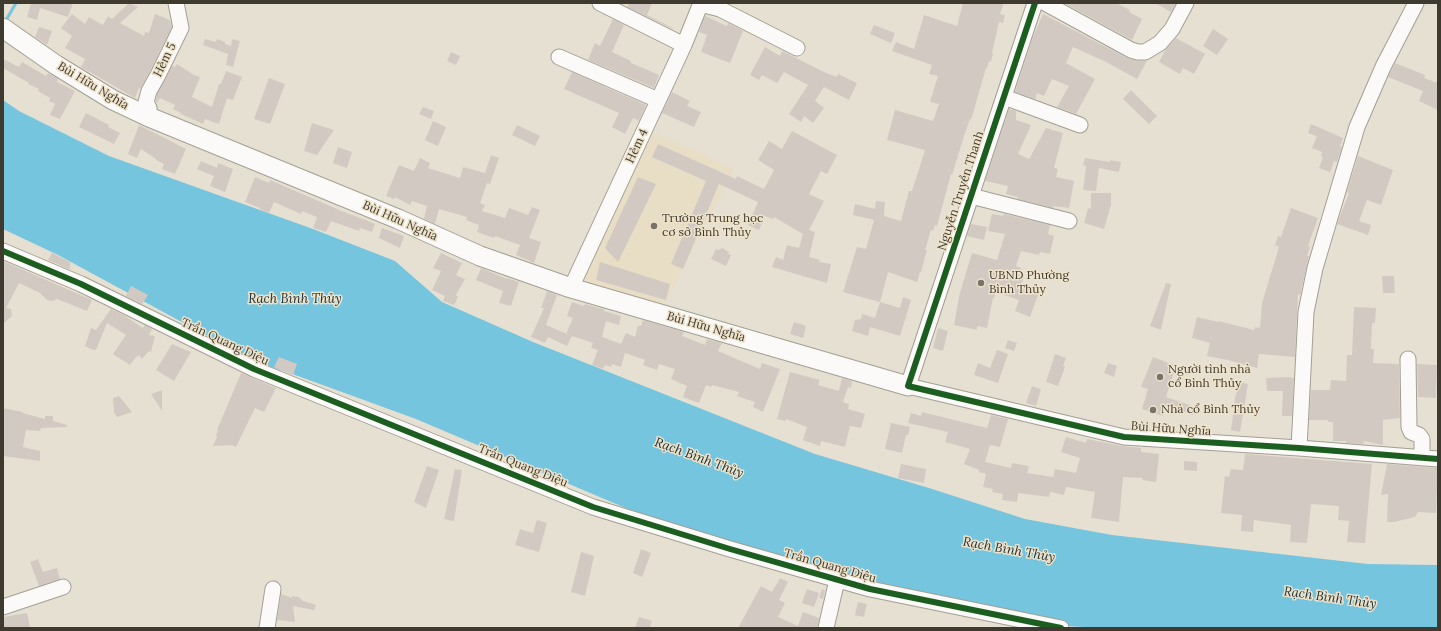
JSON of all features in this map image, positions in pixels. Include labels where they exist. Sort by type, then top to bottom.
[{"type":"main road","name":"Bùi Hữu Nghĩa","points":[[3,28],[113,100],[149,117],[398,219],[480,256],[571,288],[908,386]]},
{"type":"street","name":"Hẻm 5","points":[[149,117],[149,108],[146,102],[149,91],[181,28],[176,3]]},
{"type":"street","points":[[600,3],[684,45]]},
{"type":"street","name":"Nguyễn Truyền Thanh","points":[[908,386],[1035,3]]},
{"type":"street","points":[[1045,3],[1131,50],[1138,52],[1145,52],[1160,43],[1172,29],[1186,3]]},
{"type":"street","points":[[1299,448],[1306,312],[1316,268],[1357,127],[1383,67],[1416,3]]},
{"type":"street","points":[[700,4],[720,9],[797,48]]},
{"type":"street","name":"Hẻm 4","points":[[571,288],[684,45],[700,4]]},
{"type":"street","points":[[559,57],[658,100]]},
{"type":"street","points":[[1004,97],[1080,124]]},
{"type":"street","points":[[971,196],[1069,221]]},
{"type":"street","name":"Trần Quang Diệu","points":[[3,251],[81,284],[254,368],[593,507],[730,549],[870,589],[1061,628]]},
{"type":"street","points":[[1408,359],[1409,427],[1411,432],[1419,435],[1422,439],[1422,458]]},
{"type":"street","name":"Bùi Hữu Nghĩa","points":[[908,386],[1124,437],[1299,448],[1438,459]]},
{"type":"street","points":[[826,628],[837,580]]},
{"type":"street","points":[[3,607],[63,587]]},
{"type":"street","points":[[267,628],[273,589]]},
{"type":"shaded area","name":"Trường Trung học cơ sở Bình Thủy","points":[[648,130],[734,169],[664,306],[578,283]]},
{"type":"water","name":"Rạch Bình Thủy","points":[[3,100],[19,111],[109,156],[313,229],[395,261],[442,302],[533,342],[815,454],[929,488],[1025,519],[1112,535],[1368,564],[1438,565],[1438,628],[1104,628],[1044,625],[821,574],[642,515],[416,419],[271,367],[228,347],[58,255],[3,229]]},
{"type":"building","points":[[31,3],[73,3],[68,17],[40,8],[37,20],[27,17]]},
{"type":"building","points":[[129,3],[138,7],[120,23],[144,36],[145,32],[149,33],[155,14],[170,20],[172,27],[135,98],[81,67],[85,59],[65,48],[72,36],[61,28],[72,14],[85,24],[89,17],[103,25],[108,16],[112,19]]},
{"type":"building","points":[[629,3],[652,3],[647,15],[673,29],[627,7]]},
{"type":"building","points":[[963,3],[1004,3],[1000,14],[1005,15],[1003,23],[999,22],[991,62],[989,61],[986,68],[971,120],[970,119],[952,175],[951,174],[937,226],[935,225],[933,231],[931,230],[925,250],[927,250],[917,282],[888,272],[880,302],[843,292],[857,247],[866,249],[874,220],[853,215],[855,204],[875,209],[876,201],[885,202],[884,216],[901,221],[909,191],[912,191],[925,150],[887,140],[895,110],[933,121],[939,104],[930,102],[938,76],[929,74],[932,65],[892,51],[896,42],[914,49],[924,15],[957,26]]},
{"type":"building","points":[[1064,3],[1116,3],[1130,10],[1129,12],[1142,19],[1132,40]]},
{"type":"building","points":[[1155,3],[1176,3],[1171,12]]},
{"type":"building","points":[[1043,14],[1127,58],[1138,61],[1147,61],[1137,79],[1106,62],[1073,47],[1066,63],[1095,79],[1076,114],[1057,107],[1069,86],[1052,79],[1044,96],[1037,93],[1035,99],[1015,92],[1033,37]]},
{"type":"building","points":[[705,16],[727,26],[728,23],[743,31],[730,63],[701,52],[707,35],[699,32]]},
{"type":"building","points":[[613,19],[624,25],[612,52],[631,61],[631,63],[659,75],[654,88],[588,60],[595,43],[600,46]]},
{"type":"building","points":[[874,25],[895,33],[891,43],[870,34]]},
{"type":"building","points":[[39,27],[52,31],[47,45],[35,37]]},
{"type":"building","points":[[1213,29],[1228,39],[1217,55],[1203,46]]},
{"type":"building","points":[[1176,38],[1205,54],[1194,74],[1183,68],[1180,74],[1159,62],[1166,49]]},
{"type":"building","points":[[205,39],[216,42],[217,39],[231,46],[232,39],[240,41],[233,67],[226,65],[228,54],[203,45]]},
{"type":"building","points":[[765,47],[780,56],[782,51],[826,73],[837,77],[838,74],[857,83],[849,100],[824,87],[815,101],[824,108],[813,123],[804,116],[801,122],[789,114],[808,85],[784,72],[777,83],[762,75],[759,80],[750,75]]},
{"type":"building","points":[[451,52],[460,56],[456,65],[447,61]]},
{"type":"building","points":[[3,59],[19,67],[22,62],[46,76],[48,73],[58,79],[57,82],[75,91],[60,119],[50,115],[55,104],[49,101],[50,98],[38,91],[39,89],[28,84],[29,83],[3,68]]},
{"type":"building","points":[[1395,63],[1425,75],[1424,78],[1438,83],[1438,110],[1419,101],[1423,91],[1388,77]]},
{"type":"building","points":[[177,64],[194,75],[200,77],[192,97],[212,107],[219,84],[221,84],[226,71],[242,77],[233,100],[227,98],[219,124],[205,119],[203,124],[181,114],[173,109],[175,105],[160,98],[157,103],[157,94],[172,66],[175,67]]},
{"type":"building","points":[[572,72],[646,105],[639,121],[633,118],[625,134],[612,127],[619,113],[564,89]]},
{"type":"building","points":[[269,78],[285,84],[270,124],[254,119]]},
{"type":"building","points":[[1131,90],[1157,116],[1149,124],[1123,99]]},
{"type":"building","points":[[672,92],[690,101],[687,106],[701,112],[694,127],[662,113]]},
{"type":"building","points":[[423,107],[434,111],[431,119],[419,114]]},
{"type":"building","points":[[1009,109],[1016,111],[1016,120],[1031,125],[1018,154],[1029,159],[1046,128],[1063,133],[1054,168],[1058,169],[1056,177],[1074,181],[1069,208],[1054,206],[1053,208],[1017,199],[1018,197],[1006,194],[1008,186],[985,181]]},
{"type":"building","points":[[86,113],[109,125],[108,127],[120,133],[114,144],[79,127]]},
{"type":"building","points":[[433,121],[446,127],[438,146],[425,140]]},
{"type":"building","points":[[312,123],[334,130],[317,155],[304,151]]},
{"type":"building","points":[[1311,124],[1343,138],[1340,146],[1342,147],[1337,162],[1334,161],[1330,172],[1319,168],[1323,157],[1321,156],[1322,152],[1312,148],[1317,136],[1308,133]]},
{"type":"building","points":[[139,125],[186,149],[175,174],[162,169],[164,164],[141,149],[137,158],[128,154]]},
{"type":"building","points":[[517,125],[540,136],[535,146],[512,135]]},
{"type":"building","points":[[792,131],[837,155],[827,174],[821,171],[809,194],[824,201],[809,230],[815,232],[809,257],[820,260],[819,262],[831,264],[827,283],[772,267],[776,257],[783,260],[787,245],[799,248],[803,234],[774,217],[773,219],[765,216],[759,230],[748,225],[758,202],[719,184],[683,269],[671,264],[706,181],[652,157],[658,144],[736,179],[737,176],[764,189],[774,170],[758,160],[769,141],[782,149]]},
{"type":"building","points":[[338,147],[352,152],[347,168],[333,163]]},
{"type":"building","points":[[491,155],[499,158],[490,184],[487,183],[480,203],[485,205],[482,211],[505,218],[509,208],[528,215],[532,207],[540,210],[529,238],[541,242],[534,263],[516,255],[520,245],[495,236],[494,238],[477,232],[479,225],[466,220],[467,217],[439,209],[435,224],[424,219],[427,206],[412,201],[410,205],[395,197],[394,199],[386,196],[399,165],[414,171],[420,158],[430,163],[428,168],[460,178],[463,167],[485,173]]},
{"type":"building","points":[[1358,156],[1393,170],[1381,205],[1367,200],[1359,221],[1371,225],[1368,235],[1337,224],[1349,193],[1347,192]]},
{"type":"building","points":[[1085,158],[1110,162],[1110,160],[1121,162],[1119,172],[1099,168],[1096,191],[1083,190],[1086,166],[1083,165]]},
{"type":"building","points":[[201,161],[217,168],[218,163],[233,169],[225,192],[210,186],[214,176],[197,169]]},
{"type":"building","points":[[255,177],[269,183],[270,180],[375,224],[372,232],[360,228],[359,231],[331,221],[326,232],[313,228],[317,217],[302,211],[301,214],[274,202],[269,213],[259,209],[260,208],[245,202]]},
{"type":"building","points":[[638,177],[656,184],[618,262],[605,248]]},
{"type":"building","points":[[1091,193],[1111,193],[1111,205],[1104,229],[1084,223],[1088,208],[1091,209]]},
{"type":"building","points":[[1291,208],[1318,218],[1308,246],[1310,247],[1307,256],[1309,256],[1300,295],[1298,294],[1295,357],[1259,354],[1257,368],[1207,356],[1210,343],[1192,338],[1197,317],[1254,330],[1255,327],[1260,328],[1262,303],[1279,247],[1275,245],[1278,236],[1281,237]]},
{"type":"building","points":[[992,214],[1003,216],[1004,214],[1050,225],[1048,234],[1054,236],[1050,254],[1040,252],[1039,255],[1021,251],[1016,266],[1021,268],[1019,275],[1024,277],[1021,285],[1039,292],[1030,317],[1015,311],[1019,300],[996,292],[993,298],[987,328],[977,326],[977,330],[954,325],[959,296],[972,253],[997,260],[1005,234],[988,231]]},
{"type":"building","points":[[971,224],[987,227],[984,240],[967,236]]},
{"type":"building","points":[[382,228],[404,236],[400,248],[379,238]]},
{"type":"building","points":[[722,248],[731,255],[726,266],[711,259],[716,249],[719,250]]},
{"type":"building","points":[[52,253],[70,262],[70,269],[48,260]]},
{"type":"building","points":[[441,253],[462,263],[456,275],[465,279],[456,295],[458,297],[454,305],[443,301],[445,296],[432,290],[441,271],[433,268]]},
{"type":"building","points":[[3,261],[92,300],[87,311],[57,299],[52,301],[47,300],[40,293],[19,283],[6,308],[11,309],[12,316],[3,324]]},
{"type":"building","points":[[600,262],[670,284],[666,300],[596,280]]},
{"type":"building","points":[[481,268],[507,279],[519,282],[511,306],[499,303],[503,291],[476,280]]},
{"type":"building","points":[[1382,276],[1394,276],[1395,293],[1383,293]]},
{"type":"building","points":[[1166,283],[1171,284],[1161,330],[1150,326]]},
{"type":"building","points":[[131,286],[148,295],[142,304],[126,296]]},
{"type":"building","points":[[547,291],[557,295],[546,325],[572,336],[567,346],[548,337],[545,343],[531,337],[544,308],[541,308]]},
{"type":"building","points":[[903,297],[911,300],[900,336],[870,327],[868,336],[852,331],[855,320],[861,319],[862,314],[875,318],[880,302],[900,308]]},
{"type":"building","points":[[572,302],[584,306],[585,304],[604,309],[604,311],[621,316],[619,325],[606,321],[602,337],[621,344],[626,333],[635,337],[638,326],[641,326],[643,320],[684,332],[682,336],[705,345],[707,339],[722,343],[718,351],[760,369],[762,363],[780,369],[763,412],[753,407],[755,402],[737,396],[739,392],[712,385],[711,387],[706,385],[699,403],[683,397],[687,386],[671,379],[675,369],[659,364],[657,370],[643,365],[645,360],[625,353],[621,367],[612,364],[611,367],[605,365],[603,369],[592,365],[598,350],[591,348],[593,343],[566,334],[573,318],[567,316]]},
{"type":"building","points":[[1354,307],[1376,308],[1375,323],[1372,323],[1371,349],[1374,349],[1373,363],[1399,364],[1400,418],[1383,420],[1383,445],[1363,441],[1364,444],[1346,443],[1346,441],[1333,441],[1333,422],[1328,422],[1328,420],[1309,420],[1311,390],[1330,390],[1331,380],[1346,381],[1347,355],[1352,355]]},
{"type":"building","points":[[111,309],[143,328],[145,325],[152,329],[149,335],[155,336],[151,352],[149,351],[142,359],[139,355],[138,357],[137,356],[130,365],[113,354],[126,335],[107,323],[96,350],[85,346],[91,328],[96,330]]},
{"type":"building","points":[[794,322],[806,326],[803,338],[790,334]]},
{"type":"building","points":[[938,328],[948,331],[943,351],[933,348]]},
{"type":"building","points":[[1008,340],[1017,343],[1014,351],[1005,348]]},
{"type":"building","points":[[172,344],[191,352],[174,381],[156,370]]},
{"type":"building","points":[[997,350],[1008,354],[998,383],[974,375],[978,363],[990,368]]},
{"type":"building","points":[[1055,354],[1066,358],[1063,366],[1065,367],[1058,386],[1046,382]]},
{"type":"building","points":[[279,357],[297,364],[293,375],[274,367]]},
{"type":"building","points":[[1153,357],[1176,366],[1166,397],[1195,407],[1193,415],[1166,406],[1163,416],[1142,409],[1148,389],[1141,387]]},
{"type":"building","points":[[1108,363],[1117,366],[1114,377],[1104,373]]},
{"type":"building","points":[[1417,364],[1437,365],[1436,398],[1418,397]]},
{"type":"building","points":[[790,372],[820,380],[818,385],[839,391],[842,378],[852,381],[851,388],[848,387],[843,402],[849,404],[848,409],[865,414],[861,428],[850,426],[845,447],[821,441],[820,446],[803,440],[807,427],[786,419],[785,421],[777,419]]},
{"type":"building","points":[[241,373],[276,388],[264,412],[255,408],[236,447],[232,445],[213,446],[217,437],[217,430]]},
{"type":"building","points":[[1266,378],[1294,378],[1292,416],[1282,416],[1283,391],[1267,391]]},
{"type":"building","points":[[1240,382],[1248,384],[1240,432],[1231,430],[1235,398]]},
{"type":"building","points":[[1032,386],[1041,389],[1036,406],[1026,403]]},
{"type":"building","points":[[162,390],[162,411],[151,394]]},
{"type":"building","points":[[119,396],[132,412],[117,417],[114,413],[113,398]]},
{"type":"building","points":[[3,408],[45,419],[45,416],[53,416],[53,421],[67,425],[67,427],[41,428],[40,431],[26,430],[23,447],[40,451],[40,461],[3,456]]},
{"type":"building","points":[[922,412],[987,428],[991,415],[1008,419],[1000,447],[990,445],[985,462],[1011,468],[1012,463],[1029,466],[1027,473],[1053,477],[1055,469],[1076,473],[1080,458],[1061,452],[1066,437],[1086,443],[1087,439],[1141,448],[1141,452],[1159,454],[1156,482],[1142,480],[1143,478],[1123,477],[1119,522],[1091,518],[1095,492],[1066,487],[1064,495],[1050,492],[1049,497],[1018,493],[1017,502],[1002,500],[1003,494],[992,492],[993,489],[983,487],[986,474],[964,464],[970,449],[945,442],[948,432],[908,423],[911,413],[921,416]]},
{"type":"building","points":[[891,423],[910,427],[908,435],[906,435],[902,453],[885,449]]},
{"type":"building","points":[[1245,454],[1372,464],[1365,543],[1347,542],[1349,521],[1338,520],[1339,506],[1311,504],[1307,543],[1290,542],[1291,525],[1254,520],[1253,532],[1241,531],[1242,515],[1221,513],[1225,476],[1229,477],[1231,469],[1243,470]]},
{"type":"building","points":[[1184,461],[1197,462],[1197,471],[1184,470]]},
{"type":"building","points":[[901,464],[926,469],[924,483],[898,478]]},
{"type":"building","points":[[1387,464],[1438,468],[1436,513],[1418,512],[1415,517],[1394,522],[1387,522],[1388,494],[1381,495]]},
{"type":"building","points":[[427,466],[439,470],[426,508],[414,502]]},
{"type":"building","points":[[455,469],[462,470],[454,521],[444,519]]},
{"type":"building","points":[[537,520],[547,523],[539,552],[515,545],[520,529],[533,533]]},
{"type":"building","points":[[641,549],[651,553],[642,577],[633,573]]},
{"type":"building","points":[[581,552],[594,556],[585,596],[571,592]]},
{"type":"building","points":[[38,559],[43,572],[57,568],[60,579],[39,586],[30,562]]},
{"type":"building","points":[[780,578],[788,582],[779,600],[785,603],[778,617],[798,626],[803,612],[819,618],[817,628],[738,628],[761,586],[772,592]]},
{"type":"building","points":[[807,589],[819,593],[814,607],[802,603]]},
{"type":"building","points":[[822,589],[825,590],[823,599],[819,598]]},
{"type":"building","points":[[281,594],[292,598],[292,596],[299,597],[303,601],[316,605],[314,610],[293,606],[295,622],[277,620]]},
{"type":"building","points":[[858,602],[867,604],[864,617],[855,615]]},
{"type":"building","points":[[27,613],[30,627],[3,628],[3,617]]},
{"type":"building","points":[[639,617],[652,621],[650,628],[635,628]]},
{"type":"waterway","points":[[5,22],[16,3]]},
{"type":"cycle path","points":[[1035,3],[908,386],[1124,437],[1299,448],[1438,459]]},
{"type":"cycle path","points":[[3,251],[81,284],[254,369],[593,507],[730,549],[870,589],[1061,628]]},
{"type":"place","name":"Trường Trung học cơ sở Bình Thủy","points":[[654,226]]},
{"type":"place","name":"UBND Phường Bình Thủy","points":[[981,283]]},
{"type":"place","name":"Người tình nhà cổ Bình Thủy","points":[[1160,377]]},
{"type":"place","name":"Nhà cổ Bình Thủy","points":[[1153,410]]}]
